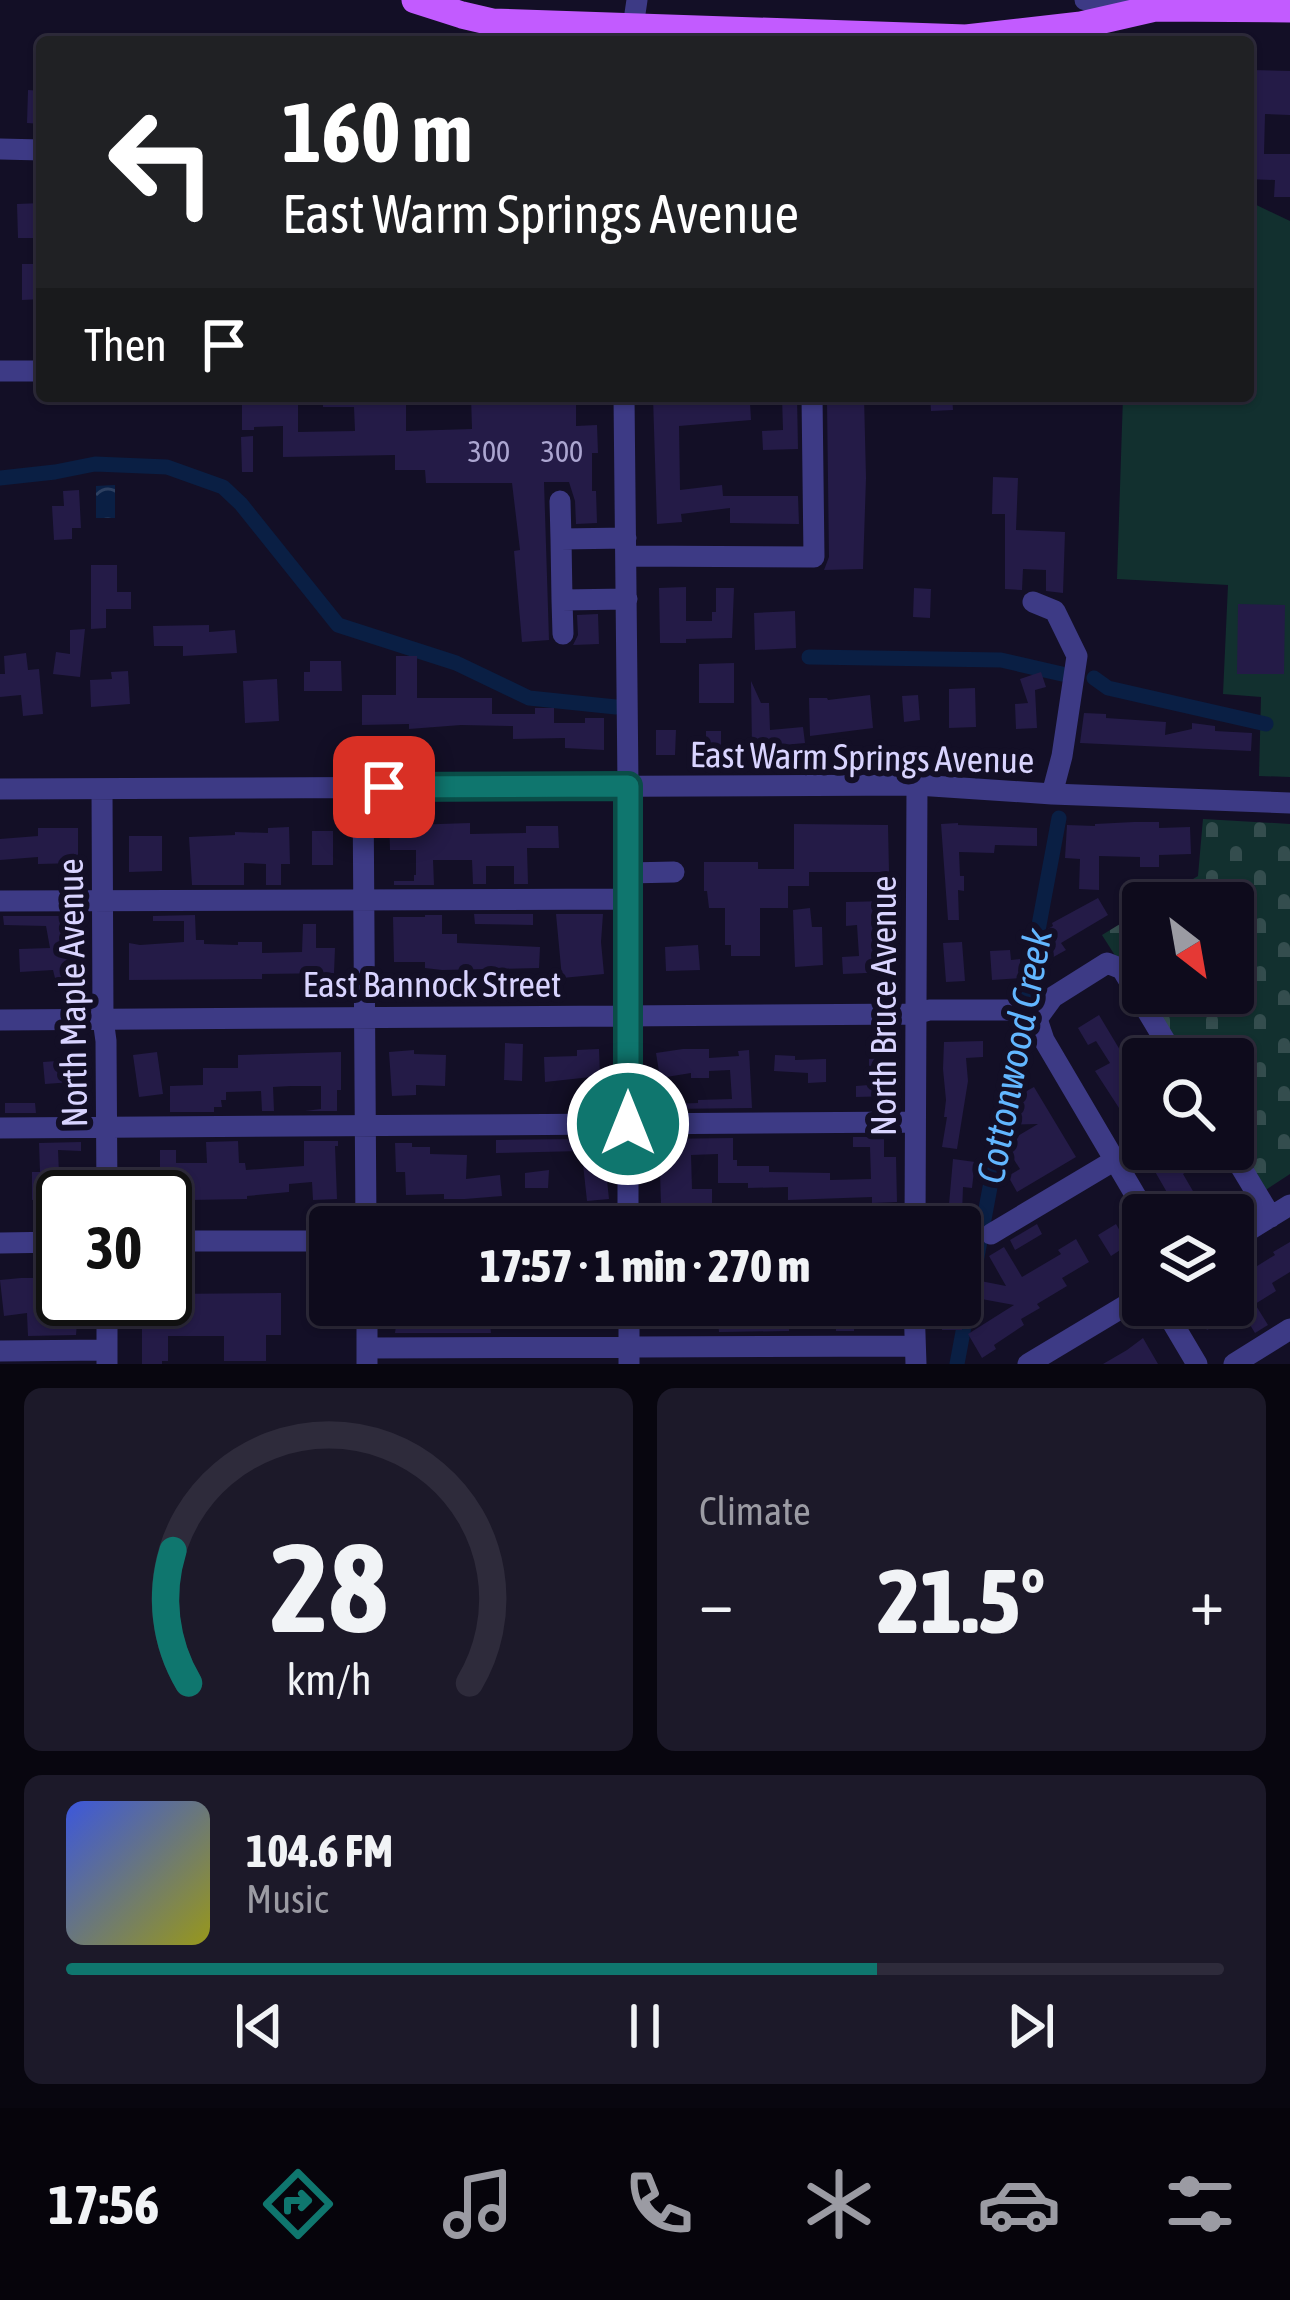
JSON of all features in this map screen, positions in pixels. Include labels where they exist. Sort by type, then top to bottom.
[{"type":"main road","points":[[415,0],[493,22],[635,13],[940,36]]},
{"type":"main road","points":[[985,36],[1081,26],[1155,8],[1290,9]]},
{"type":"street","points":[[1085,0],[1142,11]]},
{"type":"street","points":[[0,149],[36,150]]},
{"type":"street","points":[[0,370],[36,371]]},
{"type":"street","points":[[624,402],[628,1206]]},
{"type":"street","points":[[561,539],[626,547],[814,556],[812,402]]},
{"type":"street","points":[[560,501],[563,634]]},
{"type":"street","points":[[562,600],[627,599]]},
{"type":"street","points":[[1034,602],[1055,611],[1077,656],[1052,794]]},
{"type":"street","name":"East Warm Springs Avenue","points":[[0,789],[917,784],[1052,794],[1288,796]]},
{"type":"street","name":"North Bruce Avenue","points":[[915,1206],[917,784]]},
{"type":"street","points":[[363,787],[366,1206]]},
{"type":"street","name":"North Maple Avenue","points":[[102,789],[107,1170]]},
{"type":"street","points":[[628,873],[674,872]]},
{"type":"street","points":[[0,901],[628,899]]},
{"type":"street","points":[[1134,1194],[1044,1040],[1037,1019],[1053,997],[1107,963],[1122,969],[1163,1038]]},
{"type":"street","name":"East Bannock Street","points":[[0,1020],[1009,1010]]},
{"type":"street","points":[[0,1128],[915,1122]]},
{"type":"street","points":[[991,1234],[1114,1160]]},
{"type":"street","points":[[1247,1170],[1281,1211],[1254,1227]]},
{"type":"street","points":[[192,1241],[309,1240]]},
{"type":"street","points":[[0,1243],[36,1242]]},
{"type":"street","points":[[1028,1364],[1122,1308]]},
{"type":"street","points":[[0,1351],[107,1357],[107,1326]]},
{"type":"street","points":[[367,1326],[368,1356],[915,1355]]},
{"type":"street","points":[[1174,1326],[1197,1364]]},
{"type":"street","points":[[1234,1364],[1290,1330]]},
{"type":"green space","points":[[1254,204],[1290,221],[1290,777],[1259,776],[1261,697],[1223,694],[1228,585],[1117,579],[1123,402],[1254,402]]},
{"type":"green space","points":[[1203,819],[1290,824],[1290,1174],[1264,1191],[1251,1170],[1254,1038],[1168,1038],[1152,1014],[1254,1014],[1254,882],[1188,882],[1198,876]]},
{"type":"green space","points":[[1122,923],[1122,966],[1102,935]]},
{"type":"water","points":[[115,485],[115,518],[96,518],[96,486]]},
{"type":"building","points":[[1254,70],[1290,71],[1290,115],[1265,114],[1264,154],[1290,154],[1290,197],[1274,197],[1275,180],[1254,179]]},
{"type":"building","points":[[28,90],[36,91],[36,124],[27,123]]},
{"type":"building","points":[[36,203],[36,238],[18,238],[17,204]]},
{"type":"building","points":[[22,264],[36,264],[36,299],[22,300]]},
{"type":"building","points":[[242,402],[298,402],[298,432],[355,431],[354,407],[323,407],[323,402],[406,402],[406,431],[472,429],[471,402],[576,402],[576,426],[597,425],[592,491],[596,491],[597,523],[576,524],[569,482],[544,482],[549,640],[522,642],[514,551],[520,550],[512,483],[426,483],[425,470],[395,470],[395,455],[283,457],[283,426],[242,430]]},
{"type":"building","points":[[653,402],[750,403],[751,420],[679,426],[680,490],[722,485],[723,496],[798,496],[799,524],[730,523],[730,508],[681,514],[682,522],[657,524]]},
{"type":"building","points":[[782,402],[797,402],[798,449],[763,450],[762,431],[783,430]]},
{"type":"building","points":[[827,402],[864,402],[863,569],[824,570],[829,557]]},
{"type":"building","points":[[930,402],[952,402],[953,410],[931,411]]},
{"type":"building","points":[[253,436],[253,472],[242,472],[241,437]]},
{"type":"building","points":[[993,477],[1018,478],[1016,530],[1065,532],[1063,593],[1046,591],[1046,570],[1023,569],[1022,590],[1005,589],[1005,514],[992,514]]},
{"type":"building","points":[[79,490],[81,528],[72,528],[72,539],[54,540],[52,506],[64,506],[63,491]]},
{"type":"building","points":[[91,565],[117,565],[117,592],[131,592],[131,609],[106,609],[106,628],[91,629]]},
{"type":"building","points":[[686,587],[686,621],[712,621],[716,588],[734,588],[732,638],[660,643],[659,588]]},
{"type":"building","points":[[914,588],[931,589],[930,618],[913,617]]},
{"type":"building","points":[[1238,604],[1285,605],[1284,674],[1237,674]]},
{"type":"building","points":[[795,611],[796,648],[755,650],[754,613]]},
{"type":"building","points":[[598,614],[599,644],[573,645],[578,635],[577,615]]},
{"type":"building","points":[[209,625],[209,632],[235,630],[237,653],[183,656],[183,646],[154,646],[153,626]]},
{"type":"building","points":[[85,629],[80,677],[53,674],[56,652],[70,654],[70,630]]},
{"type":"building","points":[[26,653],[28,670],[39,669],[43,714],[23,716],[21,695],[0,697],[4,656]]},
{"type":"building","points":[[396,656],[417,656],[417,698],[492,698],[492,714],[535,714],[535,708],[554,708],[554,723],[604,718],[604,750],[565,748],[565,738],[513,739],[513,726],[409,729],[409,724],[362,725],[362,695],[396,695]]},
{"type":"building","points":[[310,661],[341,661],[342,691],[304,691],[304,672],[310,672]]},
{"type":"building","points":[[734,663],[734,703],[699,703],[699,664]]},
{"type":"building","points":[[128,671],[130,704],[91,707],[90,680],[112,679],[111,672]]},
{"type":"building","points":[[1041,672],[1046,687],[1035,690],[1037,728],[1016,729],[1015,704],[1028,703],[1020,679]]},
{"type":"building","points":[[277,679],[279,721],[245,723],[243,681]]},
{"type":"building","points":[[751,681],[761,703],[769,703],[770,730],[803,727],[805,743],[752,748]]},
{"type":"building","points":[[975,688],[976,727],[949,728],[949,689]]},
{"type":"building","points":[[870,695],[873,728],[810,736],[809,698]]},
{"type":"building","points":[[918,695],[920,720],[904,722],[902,696]]},
{"type":"building","points":[[1084,713],[1166,722],[1165,735],[1192,729],[1192,723],[1215,726],[1215,731],[1252,733],[1251,751],[1080,743]]},
{"type":"building","points":[[656,730],[676,730],[675,755],[656,755]]},
{"type":"building","points":[[706,731],[721,731],[721,755],[706,755]]},
{"type":"building","points":[[410,815],[410,825],[470,823],[470,834],[526,833],[526,826],[558,826],[559,848],[527,848],[528,884],[514,884],[514,866],[486,866],[486,884],[473,884],[472,860],[433,860],[434,885],[394,885],[394,881],[414,881],[416,850],[390,850],[389,816]]},
{"type":"building","points":[[1159,822],[1159,828],[1190,827],[1191,854],[1159,855],[1159,867],[1140,867],[1140,857],[1099,856],[1099,890],[1079,889],[1080,859],[1065,858],[1067,825]]},
{"type":"building","points":[[794,824],[888,825],[889,872],[809,872],[809,886],[788,886],[788,908],[760,908],[760,956],[731,956],[731,945],[725,945],[725,908],[709,908],[704,891],[704,862],[758,862],[758,869],[794,869]]},
{"type":"building","points":[[941,824],[1037,828],[1037,846],[995,845],[994,853],[959,852],[964,891],[958,890],[959,920],[948,920]]},
{"type":"building","points":[[289,827],[290,864],[281,864],[281,885],[266,885],[266,864],[244,863],[244,885],[192,885],[189,837],[268,833],[268,828]]},
{"type":"building","points":[[38,828],[78,828],[78,863],[38,864],[38,857],[0,860],[0,839],[38,836]]},
{"type":"building","points":[[312,831],[333,831],[333,865],[312,865]]},
{"type":"building","points":[[129,836],[162,836],[162,871],[129,872]]},
{"type":"building","points":[[1098,898],[1108,915],[1061,943],[1066,950],[1048,960],[1042,951],[1051,946],[1042,932]]},
{"type":"building","points":[[887,901],[889,972],[843,974],[842,957],[859,956],[857,925],[846,926],[846,902]]},
{"type":"building","points":[[810,908],[812,927],[822,927],[823,965],[795,967],[793,910]]},
{"type":"building","points":[[474,914],[533,914],[533,925],[475,924]]},
{"type":"building","points":[[556,914],[603,914],[604,974],[562,978]]},
{"type":"building","points":[[195,915],[196,940],[204,944],[262,942],[262,953],[302,952],[303,924],[316,924],[316,948],[335,948],[334,973],[129,980],[129,943],[184,942],[184,921],[153,921],[153,916]]},
{"type":"building","points":[[442,915],[442,934],[457,934],[457,943],[540,947],[539,968],[442,970],[425,968],[425,962],[394,962],[393,917]]},
{"type":"building","points":[[3,916],[65,916],[66,938],[72,937],[79,978],[56,982],[53,970],[20,972],[19,949],[50,948],[46,926],[4,925]]},
{"type":"building","points":[[962,942],[965,981],[946,982],[943,943]]},
{"type":"building","points":[[698,945],[700,970],[666,971],[665,947]]},
{"type":"building","points":[[1010,950],[1011,960],[1020,959],[1021,978],[992,980],[990,951]]},
{"type":"building","points":[[1099,1015],[1122,1049],[1122,1113],[1095,1071],[1110,1063],[1096,1041],[1088,1045],[1078,1028]]},
{"type":"building","points":[[983,1041],[983,1057],[966,1058],[968,1081],[957,1149],[942,1147],[947,1117],[944,1042]]},
{"type":"building","points":[[505,1043],[523,1044],[522,1081],[504,1080]]},
{"type":"building","points":[[599,1049],[600,1076],[545,1082],[544,1057],[577,1056],[577,1050]]},
{"type":"building","points":[[709,1049],[709,1058],[739,1056],[738,1051],[749,1050],[752,1108],[669,1109],[669,1104],[732,1099],[730,1070],[709,1071],[709,1078],[691,1078],[691,1073],[660,1078],[656,1053]]},
{"type":"building","points":[[414,1050],[414,1054],[446,1055],[445,1086],[416,1085],[416,1095],[392,1096],[389,1052]]},
{"type":"building","points":[[157,1052],[163,1094],[139,1097],[133,1055]]},
{"type":"building","points":[[341,1052],[337,1111],[305,1111],[321,1109],[321,1086],[291,1086],[273,1087],[274,1111],[262,1111],[261,1091],[226,1092],[222,1107],[214,1107],[214,1112],[170,1112],[170,1086],[203,1085],[203,1068],[238,1068],[238,1055]]},
{"type":"building","points":[[775,1055],[826,1059],[826,1082],[808,1083],[808,1073],[774,1071]]},
{"type":"building","points":[[892,1058],[893,1096],[856,1097],[856,1086],[869,1085],[869,1059]]},
{"type":"building","points":[[72,1060],[73,1082],[45,1084],[43,1062]]},
{"type":"building","points":[[1034,1087],[1076,1157],[1017,1192],[1008,1176],[1020,1169],[1004,1144],[1038,1124],[1002,1125],[1021,1115],[1012,1099]]},
{"type":"building","points":[[5,1103],[35,1103],[36,1113],[5,1113]]},
{"type":"building","points":[[853,1137],[884,1137],[884,1157],[896,1157],[897,1202],[872,1203],[872,1197],[788,1200],[788,1187],[718,1183],[718,1154],[691,1155],[692,1189],[712,1189],[712,1204],[661,1204],[659,1139],[733,1138],[737,1166],[830,1173],[830,1180],[871,1179],[870,1147],[853,1147]]},
{"type":"building","points":[[582,1139],[582,1151],[496,1153],[496,1140]]},
{"type":"building","points":[[238,1141],[239,1163],[245,1163],[246,1170],[304,1166],[304,1141],[338,1141],[337,1199],[313,1200],[312,1182],[289,1184],[289,1192],[247,1199],[192,1200],[192,1170],[140,1170],[160,1168],[160,1150],[176,1150],[176,1163],[207,1163],[206,1142]]},
{"type":"building","points":[[81,1142],[81,1151],[58,1150],[59,1170],[40,1170],[39,1143]]},
{"type":"building","points":[[395,1143],[430,1147],[430,1154],[467,1155],[466,1179],[500,1175],[502,1196],[444,1199],[444,1194],[406,1195],[405,1172],[396,1172]]},
{"type":"building","points":[[953,1159],[975,1162],[972,1188],[963,1187],[962,1206],[949,1206]]},
{"type":"building","points":[[605,1161],[609,1199],[587,1201],[583,1164]]},
{"type":"building","points":[[549,1170],[548,1188],[525,1188],[525,1173]]},
{"type":"building","points":[[1154,1170],[1185,1170],[1195,1194],[1168,1194]]},
{"type":"building","points":[[32,1172],[36,1172],[36,1200],[32,1200]]},
{"type":"building","points":[[1037,1224],[1042,1234],[1015,1250],[1010,1240]]},
{"type":"building","points":[[1116,1224],[1122,1249],[1111,1256],[1098,1235]]},
{"type":"building","points":[[1076,1239],[1089,1262],[1062,1278],[1067,1286],[1037,1304],[1040,1308],[1021,1319],[1024,1325],[982,1358],[968,1334],[1014,1305],[981,1299],[981,1281],[1006,1286],[989,1256],[1004,1247],[1022,1277],[1061,1254],[1058,1250]]},
{"type":"building","points":[[1290,1242],[1290,1272],[1272,1283],[1276,1291],[1255,1304],[1268,1325],[1255,1333],[1251,1326],[1254,1268]]},
{"type":"building","points":[[36,1278],[36,1326],[77,1326],[76,1335],[28,1336],[27,1313],[4,1316],[0,1280]]},
{"type":"building","points":[[281,1293],[281,1335],[266,1335],[266,1361],[224,1361],[224,1336],[168,1336],[168,1361],[142,1364],[142,1326],[192,1326],[192,1294]]},
{"type":"building","points":[[396,1326],[490,1326],[491,1333],[395,1333]]},
{"type":"building","points":[[718,1326],[789,1326],[789,1331],[719,1332]]},
{"type":"building","points":[[836,1326],[854,1326],[854,1331],[836,1331]]},
{"type":"building","points":[[1143,1338],[1158,1364],[1103,1364],[1127,1350]]},
{"type":"waterway","points":[[0,478],[95,464],[167,467],[223,487],[338,625],[456,663],[529,698],[616,707]]},
{"type":"waterway","points":[[809,657],[1001,660],[1062,674]]},
{"type":"waterway","points":[[1094,678],[1108,688],[1266,724]]},
{"type":"waterway","name":"Cottonwood Creek","points":[[957,1364],[1059,818]]},
{"type":"route","points":[[384,787],[628,786],[628,1124]]}]
